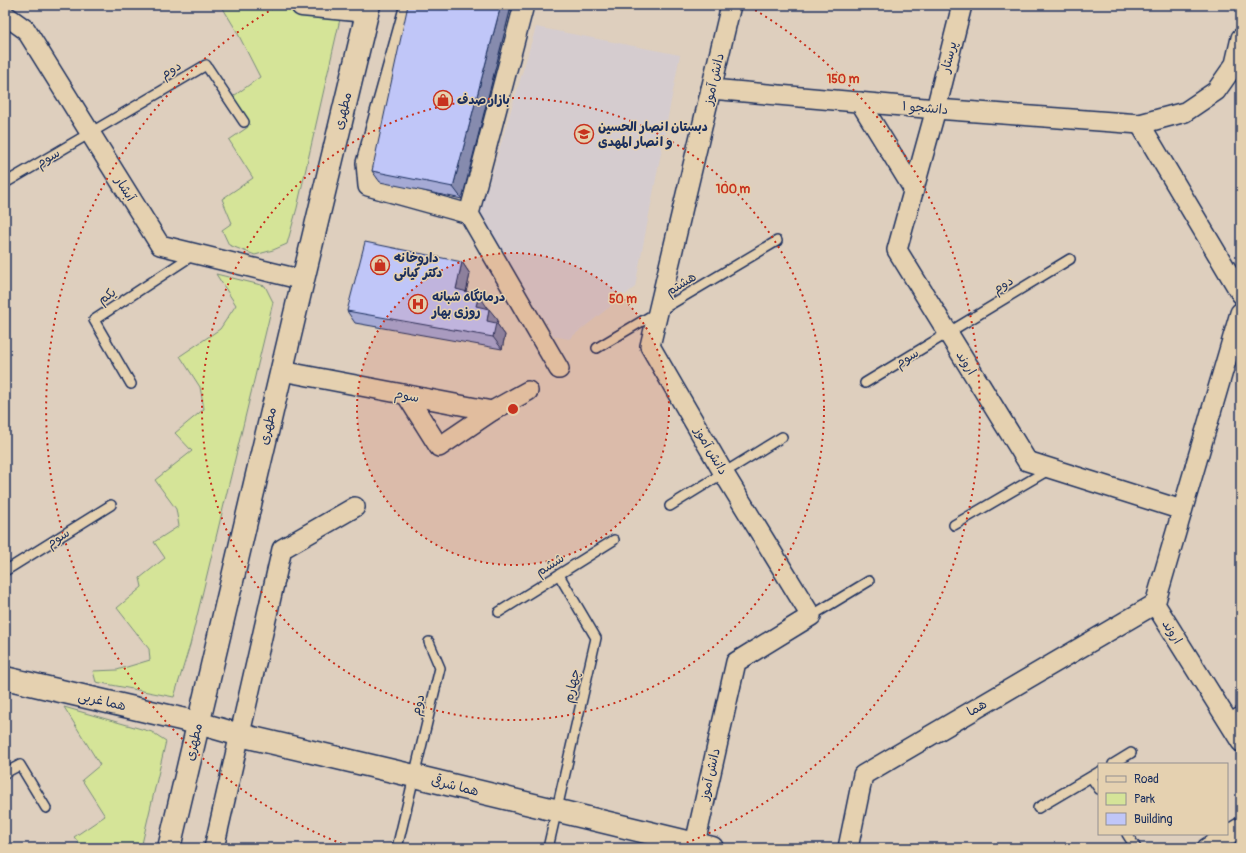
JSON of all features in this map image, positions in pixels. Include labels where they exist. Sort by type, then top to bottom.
[{"type":"main road","points":[[302,5],[368,8]]},
{"type":"main road","name":"مطهری","points":[[169,848],[368,8]]},
{"type":"main road","name":"هما غربی","points":[[6,677],[198,723]]},
{"type":"main road","name":"هما شرقی","points":[[198,723],[240,735],[557,810],[700,847]]},
{"type":"street","points":[[410,5],[366,163],[368,186],[469,214]]},
{"type":"street","points":[[524,5],[469,214],[558,369]]},
{"type":"street","name":"دانش آموز","points":[[700,847],[736,662],[811,616],[723,472],[650,346],[711,89],[726,5]]},
{"type":"street","name":"پرستار","points":[[936,109],[962,5]]},
{"type":"street","name":"آبشار","points":[[5,16],[26,30],[160,245],[303,280]]},
{"type":"street","name":"دانشجو ۱","points":[[711,89],[936,109],[1140,124],[1185,112],[1216,91],[1235,64],[1241,38]]},
{"type":"street","points":[[860,102],[914,190]]},
{"type":"street","name":"اروند","points":[[936,109],[897,250],[1027,461],[1182,510]]},
{"type":"street","points":[[1140,124],[1241,294]]},
{"type":"street","points":[[1155,604],[1241,312]]},
{"type":"street","name":"سوم","points":[[282,371],[492,411]]},
{"type":"street","points":[[407,396],[439,447],[492,411],[528,391]]},
{"type":"street","points":[[214,848],[282,549],[355,507]]},
{"type":"street","name":"اروند","points":[[1155,604],[1234,716],[1241,742]]},
{"type":"street","name":"هما","points":[[848,848],[863,775],[1155,604]]},
{"type":"street","points":[[1208,848],[1241,827]]},
{"type":"lane","name":"دوم","points":[[90,133],[206,65],[244,122]]},
{"type":"lane","name":"سوم","points":[[5,183],[90,133]]},
{"type":"lane","name":"هشتم","points":[[597,348],[777,241]]},
{"type":"lane","name":"یکم","points":[[131,384],[94,320],[195,253]]},
{"type":"lane","name":"دوم","points":[[948,333],[1070,260]]},
{"type":"lane","name":"سوم","points":[[865,382],[948,333]]},
{"type":"lane","points":[[670,506],[782,437]]},
{"type":"lane","points":[[954,525],[1051,469]]},
{"type":"lane","name":"سوم","points":[[5,571],[111,505]]},
{"type":"lane","name":"ششم","points":[[499,612],[614,540]]},
{"type":"lane","name":"چهارم","points":[[548,848],[596,638],[558,576]]},
{"type":"lane","points":[[811,616],[870,581]]},
{"type":"lane","name":"دوم","points":[[397,848],[440,668],[429,642]]},
{"type":"lane","points":[[1115,763],[1131,753]]},
{"type":"lane","points":[[5,773],[20,765],[46,808]]},
{"type":"lane","points":[[1038,808],[1095,775],[1098,786]]},
{"type":"lane","points":[[1128,835],[1136,848]]},
{"type":"shaded area","name":"دبستان انصار الحسین و انصار المهدی","points":[[536,27],[680,55],[635,287],[569,339],[554,336],[480,213]]},
{"type":"green space","points":[[221,5],[270,5],[336,13],[340,19],[297,208],[287,244],[255,255],[229,245],[222,230],[232,223],[222,199],[253,178],[229,140],[248,127],[231,98],[260,77],[236,30]]},
{"type":"green space","points":[[216,274],[265,286],[273,302],[190,645],[174,697],[96,682],[93,671],[117,670],[150,660],[149,649],[117,608],[142,587],[140,578],[165,558],[154,542],[179,526],[176,509],[155,480],[192,451],[175,433],[204,409],[200,387],[180,356],[220,329],[236,305]]},
{"type":"green space","points":[[64,707],[152,732],[166,741],[141,848],[74,848],[79,843],[74,837],[105,816],[82,780],[100,765]]},
{"type":"building","name":"بازار صدف","points":[[408,5],[501,5],[453,187],[372,171]]},
{"type":"building","name":"درمانگاه شبانه روزی بهار","points":[[365,242],[462,262],[456,289],[479,295],[476,306],[489,309],[487,321],[496,323],[493,337],[347,311]]},
{"type":"place","name":"بازار صدف","points":[[443,100]]},
{"type":"place","name":"دبستان انصار الحسین و انصار المهدی","points":[[584,134]]},
{"type":"place","name":"داروخانه دکتر کیانی","points":[[380,265]]},
{"type":"place","name":"درمانگاه شبانه روزی بهار","points":[[418,304]]}]
